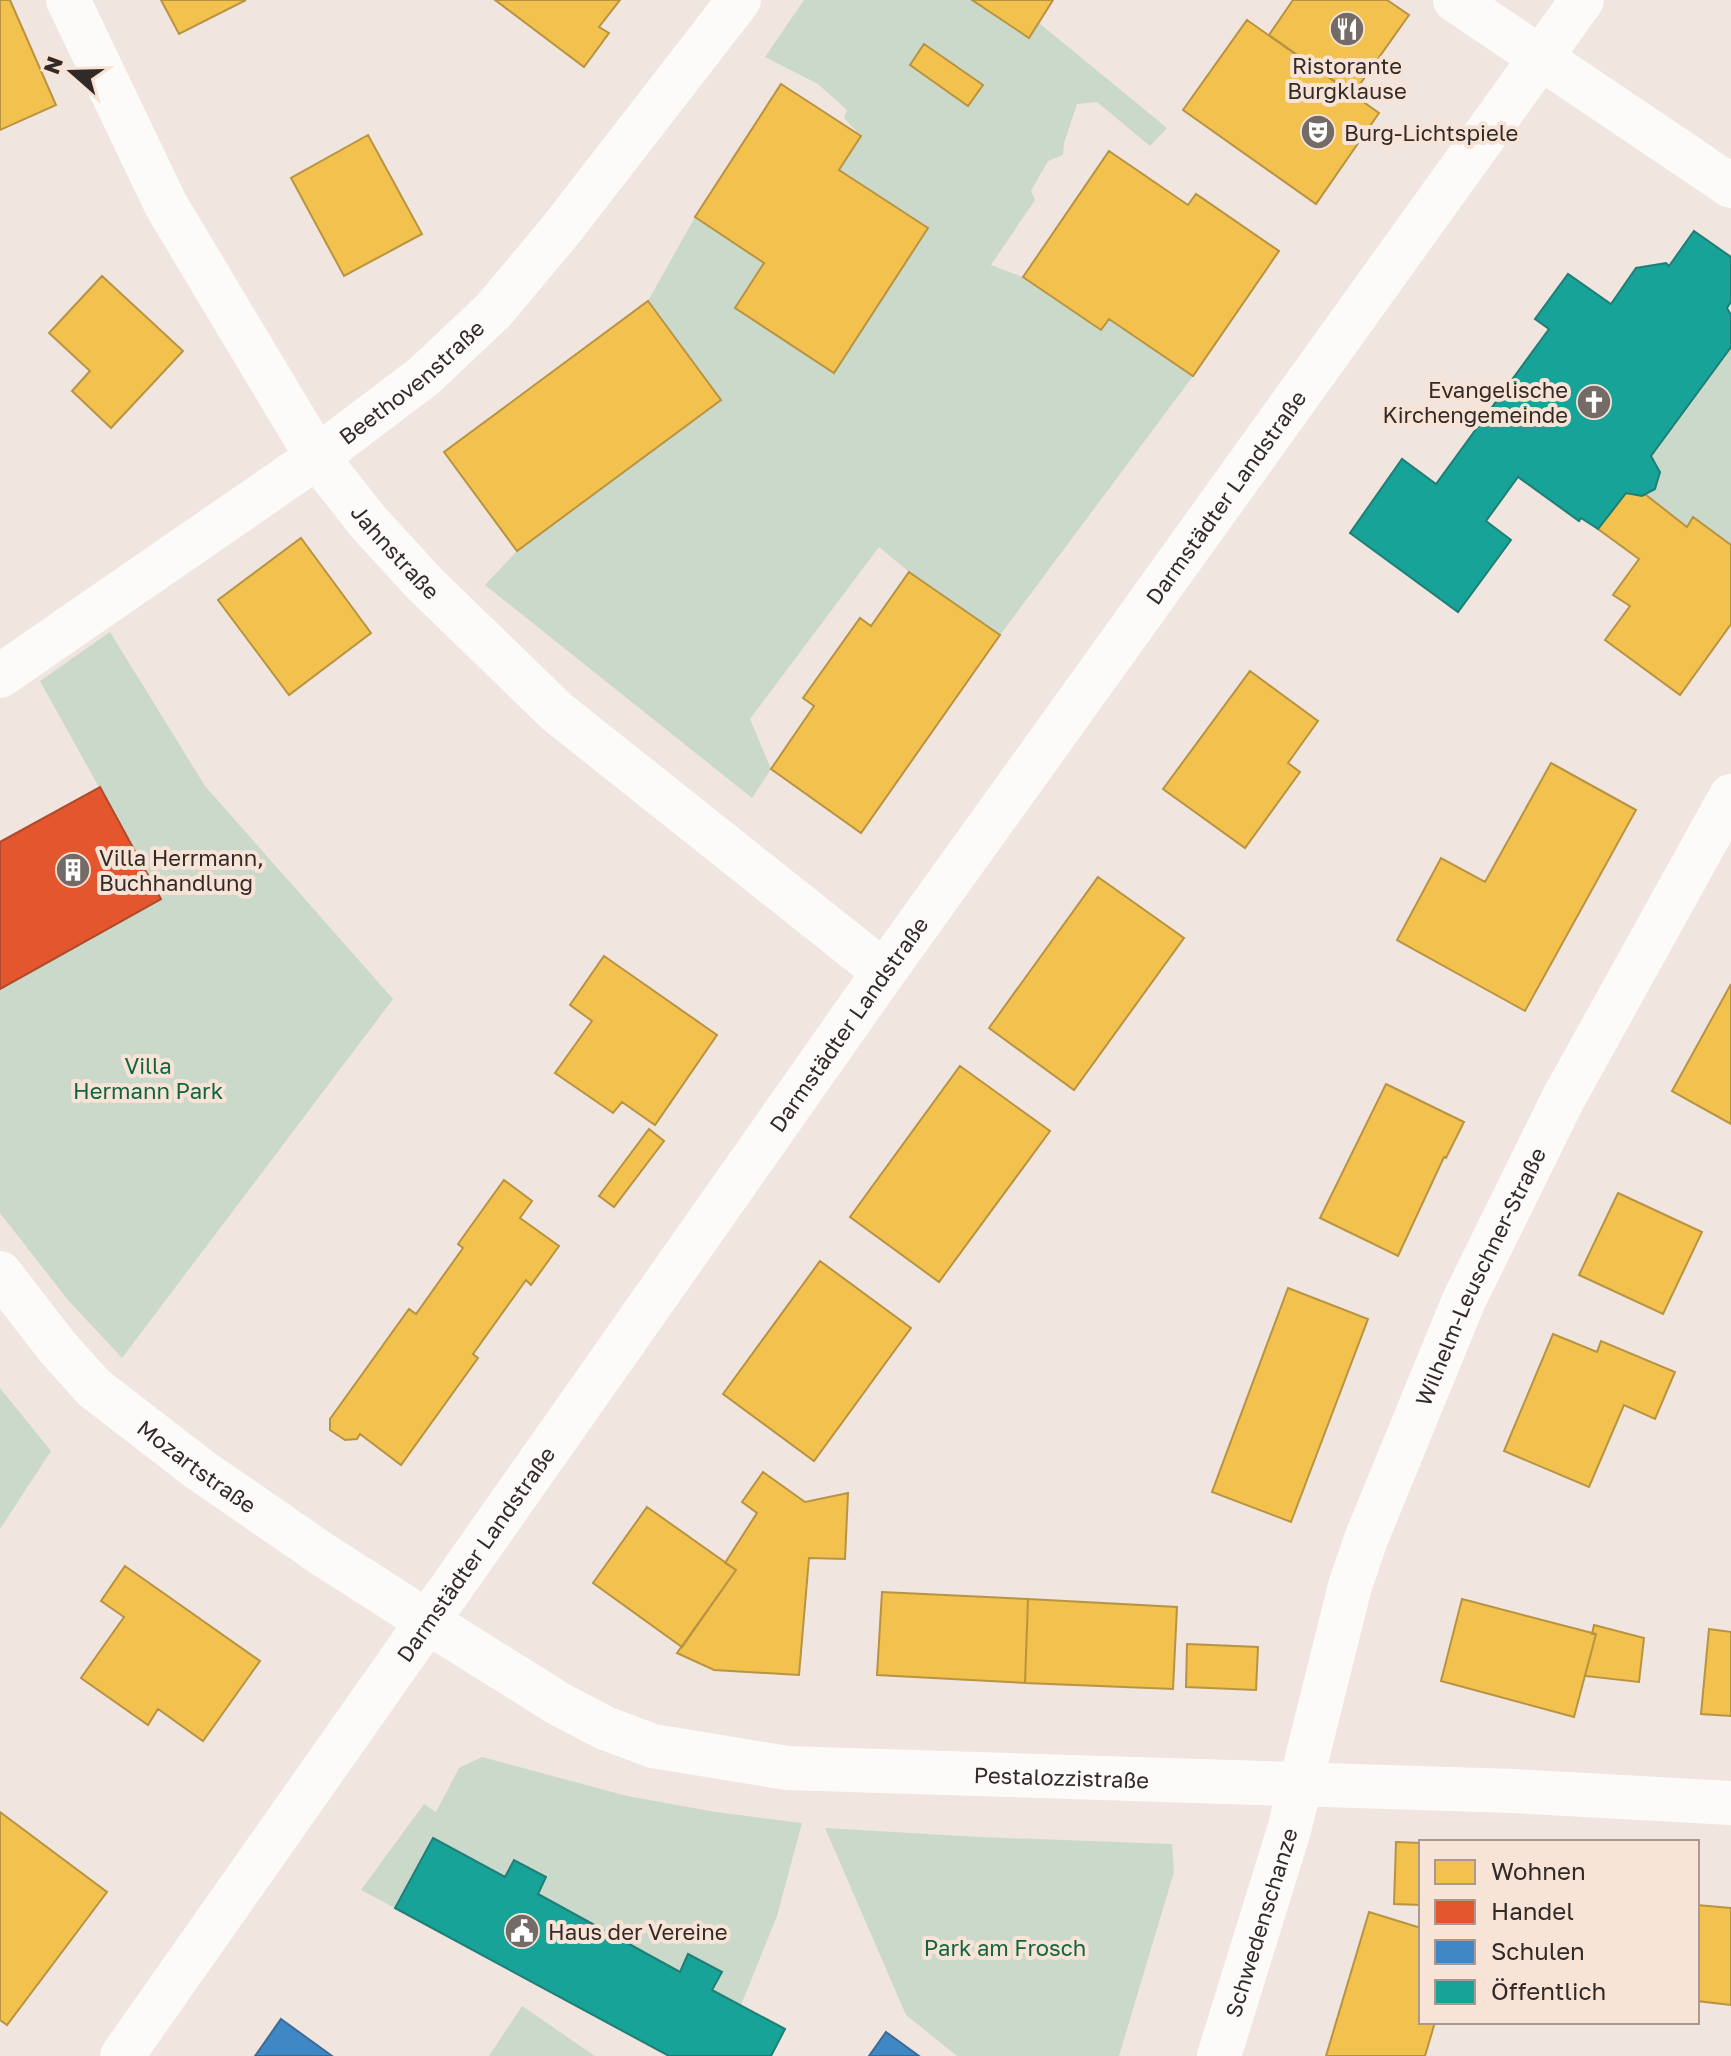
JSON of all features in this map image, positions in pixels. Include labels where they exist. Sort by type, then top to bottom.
[{"type":"street","name":"Jahnstraße","points":[[68,0],[166,205],[317,457],[369,523],[425,584],[557,712],[884,972]]},
{"type":"street","name":"Beethovenstraße","points":[[0,676],[317,457],[424,376],[494,310],[560,231],[739,0]]},
{"type":"street","points":[[1455,0],[1731,186]]},
{"type":"street","name":"Darmstädter Landstraße","points":[[122,2056],[884,972],[1582,0]]},
{"type":"street","name":"Wilhelm-Leuschner-Straße","points":[[1299,1786],[1350,1586],[1464,1300],[1563,1099],[1731,796]]},
{"type":"street","name":"Mozartstraße","points":[[0,1273],[58,1348],[94,1388],[211,1477],[428,1622]]},
{"type":"street","name":"Pestalozzistraße","points":[[428,1622],[559,1704],[605,1728],[653,1746],[787,1768],[1513,1791],[1731,1803]]},
{"type":"street","name":"Schwedenschanze","points":[[1219,2056],[1289,1830],[1299,1786]]},
{"type":"green space","points":[[804,0],[972,0],[1028,38],[1039,23],[1167,128],[1150,146],[1097,102],[1077,104],[1063,155],[1048,161],[1031,191],[1035,200],[991,265],[1023,277],[1109,319],[1193,376],[1000,635],[909,572],[879,547],[750,719],[771,769],[752,798],[485,585],[517,551],[721,400],[648,301],[695,217],[764,263],[735,308],[834,373],[928,229],[839,170],[861,136],[844,118],[847,110],[818,84],[765,57]]},
{"type":"green space","points":[[1731,347],[1731,545],[1694,517],[1687,527],[1646,495],[1655,487],[1660,472],[1651,456]]},
{"type":"green space","name":"Villa Hermann Park","points":[[110,632],[205,786],[393,999],[122,1358],[68,1300],[0,1213],[0,989],[161,899],[40,681]]},
{"type":"green space","points":[[0,1388],[51,1451],[0,1529]]},
{"type":"green space","points":[[482,1757],[627,1796],[802,1823],[777,1916],[741,2005],[712,1990],[722,1972],[689,1955],[680,1972],[538,1894],[546,1877],[514,1860],[505,1877],[433,1838],[395,1908],[361,1890],[424,1804],[436,1812],[459,1768]]},
{"type":"green space","name":"Park am Frosch","points":[[825,1828],[1172,1844],[1174,1872],[1119,2056],[957,2056],[906,2015]]},
{"type":"green space","points":[[522,2006],[595,2056],[489,2056]]},
{"type":"building: Wohnen","points":[[0,0],[10,0],[56,105],[0,130]]},
{"type":"building: Wohnen","points":[[161,0],[246,0],[179,34]]},
{"type":"building: Wohnen","points":[[495,0],[620,0],[599,27],[609,33],[584,67]]},
{"type":"building: Wohnen","points":[[972,0],[1053,0],[1029,38]]},
{"type":"building: Wohnen","points":[[1293,0],[1387,0],[1409,15],[1353,94],[1269,35]]},
{"type":"building: Wohnen","points":[[1247,20],[1379,113],[1316,204],[1183,110]]},
{"type":"building: Wohnen","points":[[924,44],[983,85],[968,106],[910,65]]},
{"type":"building: Wohnen","points":[[781,84],[861,136],[839,170],[928,228],[834,373],[735,308],[764,263],[695,217]]},
{"type":"building: Wohnen","points":[[368,135],[422,234],[344,276],[291,178]]},
{"type":"building: Wohnen","points":[[1109,151],[1188,205],[1196,194],[1279,251],[1193,376],[1109,319],[1101,330],[1023,277]]},
{"type":"building: Wohnen","points":[[102,276],[183,351],[111,428],[72,391],[90,371],[49,333]]},
{"type":"building: Wohnen","points":[[648,301],[721,400],[517,551],[444,452]]},
{"type":"building: Wohnen","points":[[1626,493],[1646,495],[1687,527],[1693,517],[1731,545],[1731,624],[1680,695],[1605,640],[1630,606],[1613,595],[1639,559],[1598,529]]},
{"type":"building: Wohnen","points":[[301,538],[371,633],[289,695],[218,600]]},
{"type":"building: Wohnen","points":[[909,572],[1000,635],[861,833],[771,769],[814,706],[803,698],[860,618],[871,626]]},
{"type":"building: Wohnen","points":[[1250,671],[1318,721],[1288,763],[1300,772],[1245,848],[1163,789]]},
{"type":"building: Wohnen","points":[[1551,763],[1636,810],[1525,1011],[1397,940],[1441,858],[1485,882]]},
{"type":"building: Wohnen","points":[[1098,877],[1184,938],[1074,1090],[989,1028]]},
{"type":"building: Wohnen","points":[[604,956],[717,1035],[655,1125],[622,1102],[613,1113],[555,1073],[592,1021],[570,1005]]},
{"type":"building: Wohnen","points":[[1731,984],[1731,1124],[1672,1091]]},
{"type":"building: Wohnen","points":[[960,1066],[1050,1131],[939,1282],[850,1217]]},
{"type":"building: Wohnen","points":[[1386,1084],[1464,1122],[1444,1157],[1398,1256],[1320,1218]]},
{"type":"building: Wohnen","points":[[649,1129],[664,1141],[614,1207],[599,1196]]},
{"type":"building: Wohnen","points":[[504,1180],[532,1201],[520,1218],[559,1246],[531,1285],[526,1280],[473,1354],[478,1358],[401,1465],[360,1434],[357,1439],[345,1440],[330,1430],[330,1419],[409,1309],[416,1314],[463,1248],[458,1244]]},
{"type":"building: Wohnen","points":[[1618,1193],[1702,1232],[1663,1314],[1579,1275]]},
{"type":"building: Wohnen","points":[[820,1261],[911,1328],[814,1461],[723,1394]]},
{"type":"building: Wohnen","points":[[1288,1288],[1368,1319],[1291,1522],[1212,1492]]},
{"type":"building: Wohnen","points":[[1553,1334],[1597,1352],[1601,1341],[1675,1372],[1655,1419],[1624,1405],[1589,1487],[1504,1451]]},
{"type":"building: Wohnen","points":[[763,1472],[805,1502],[848,1493],[845,1559],[809,1558],[799,1675],[714,1670],[677,1653],[736,1570],[725,1563],[757,1513],[742,1502]]},
{"type":"building: Wohnen","points":[[647,1507],[736,1570],[682,1647],[593,1583]]},
{"type":"building: Wohnen","points":[[125,1566],[260,1661],[203,1741],[158,1709],[148,1725],[81,1678],[124,1617],[101,1601]]},
{"type":"building: Wohnen","points":[[882,1592],[1028,1599],[1025,1683],[877,1675]]},
{"type":"building: Wohnen","points":[[1028,1599],[1177,1607],[1173,1689],[1025,1683]]},
{"type":"building: Wohnen","points":[[1462,1599],[1596,1634],[1574,1717],[1441,1681]]},
{"type":"building: Wohnen","points":[[1594,1625],[1644,1638],[1639,1682],[1585,1676],[1596,1634],[1592,1634]]},
{"type":"building: Wohnen","points":[[1709,1629],[1731,1632],[1731,1716],[1701,1714]]},
{"type":"building: Wohnen","points":[[1187,1644],[1258,1647],[1256,1690],[1186,1687]]},
{"type":"building: Wohnen","points":[[0,1812],[107,1892],[7,2025],[0,2020]]},
{"type":"building: Wohnen","points":[[1396,1842],[1419,1843],[1419,1905],[1394,1904]]},
{"type":"building: Wohnen","points":[[1699,1905],[1731,1908],[1731,2005],[1699,2001]]},
{"type":"building: Wohnen","points":[[1369,1912],[1419,1927],[1419,2024],[1434,2024],[1425,2056],[1326,2056]]},
{"type":"building: Handel","name":"Villa Herrmann, Buchhandlung","points":[[100,787],[161,899],[0,989],[0,842]]},
{"type":"building: Schulen","points":[[281,2019],[332,2056],[255,2056]]},
{"type":"building: Schulen","points":[[886,2032],[919,2056],[869,2056]]},
{"type":"building: Öffentlich","name":"Evangelische Kirchengemeinde","points":[[1694,231],[1731,257],[1731,302],[1727,308],[1731,315],[1731,347],[1651,456],[1660,472],[1655,489],[1642,496],[1626,493],[1598,529],[1581,518],[1579,521],[1518,477],[1486,521],[1511,540],[1458,612],[1350,533],[1402,459],[1436,484],[1549,329],[1535,319],[1568,274],[1611,304],[1636,268],[1666,263],[1669,266]]},
{"type":"building: Öffentlich","name":"Haus der Vereine","points":[[433,1838],[505,1877],[514,1860],[546,1877],[538,1894],[680,1972],[688,1954],[722,1972],[712,1990],[785,2029],[771,2056],[669,2056],[395,1908]]},
{"type":"place","name":"Ristorante Burgklause","points":[[1347,29]]},
{"type":"place","name":"Burg-Lichtspiele","points":[[1318,132]]},
{"type":"place","name":"Evangelische Kirchengemeinde","points":[[1594,402]]},
{"type":"place","name":"Villa Herrmann, Buchhandlung","points":[[73,870]]},
{"type":"place","name":"Haus der Vereine","points":[[522,1931]]}]
